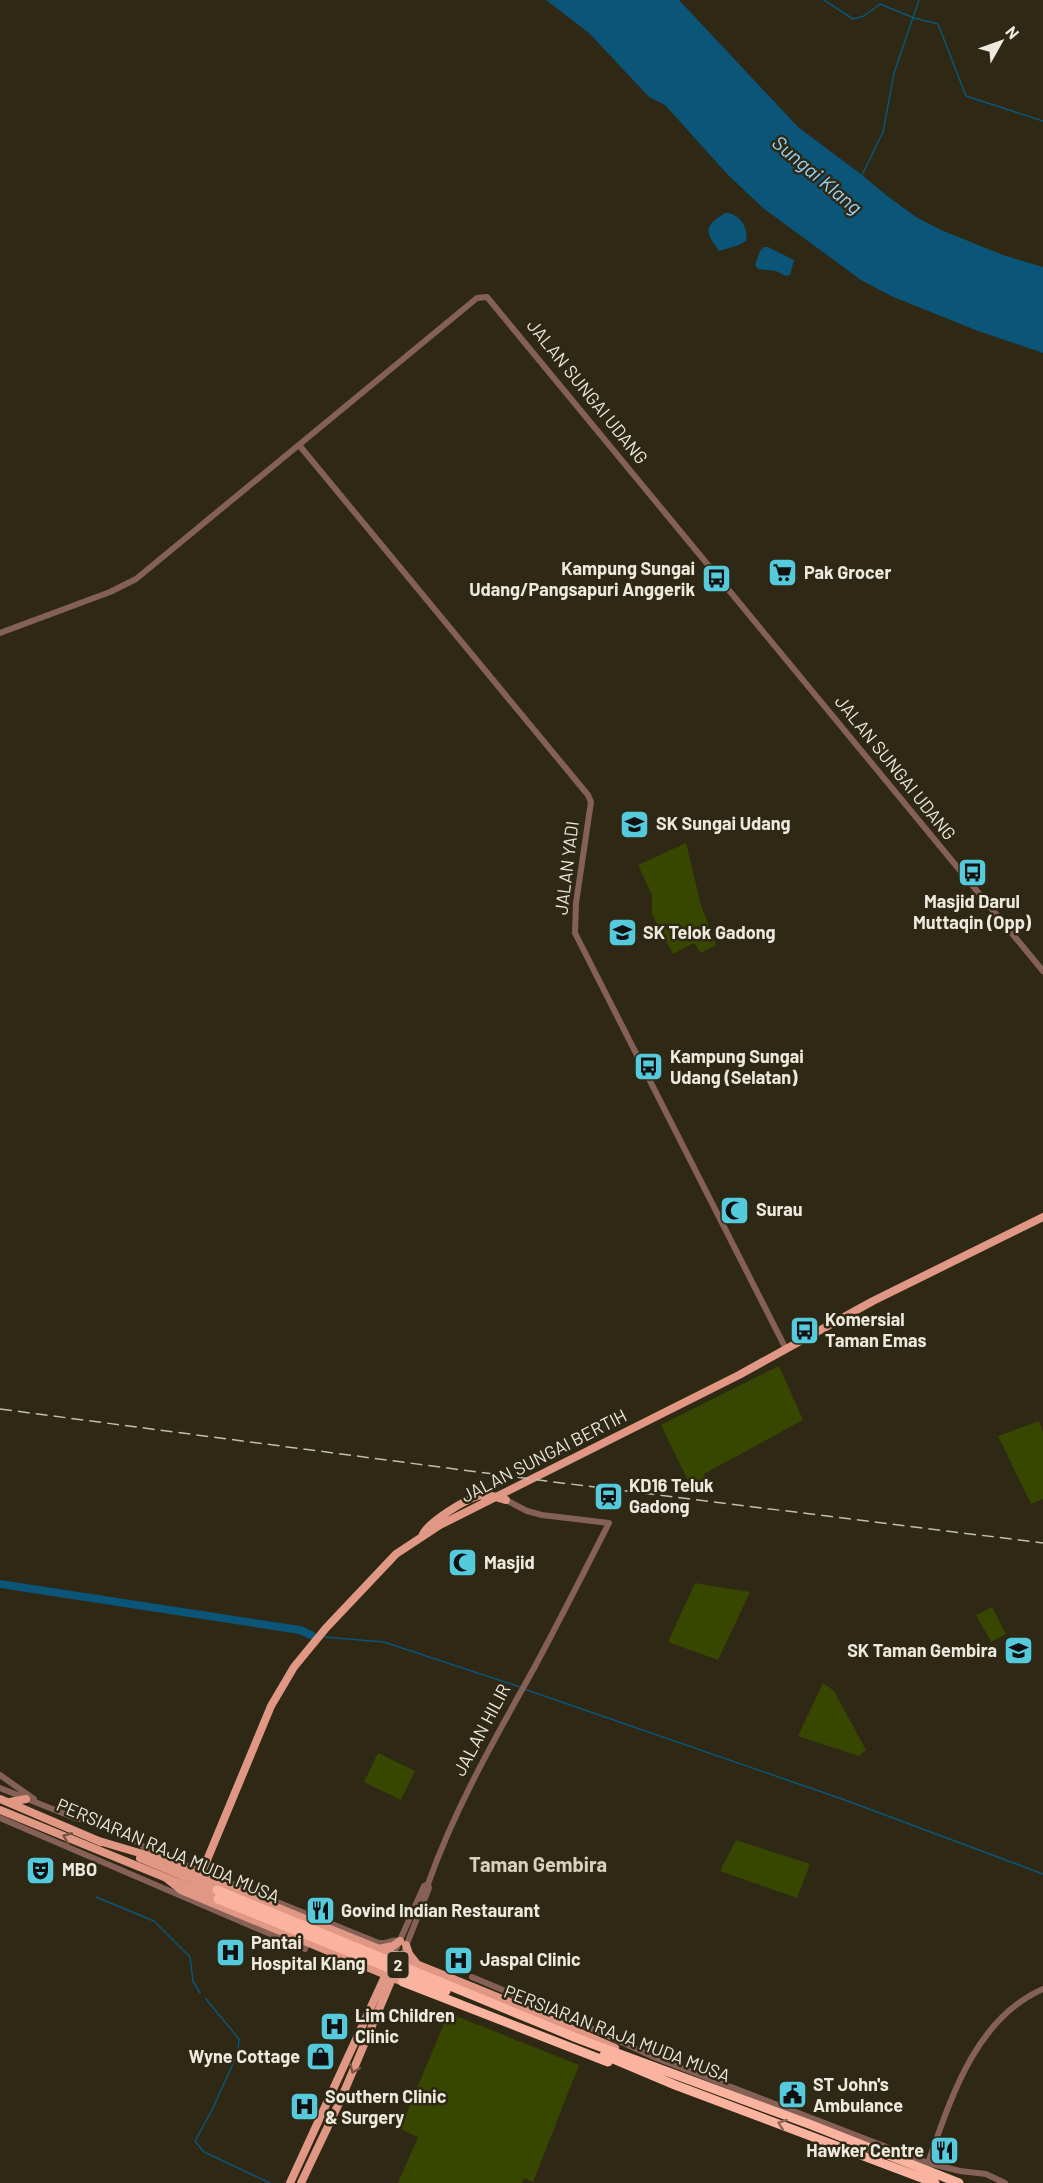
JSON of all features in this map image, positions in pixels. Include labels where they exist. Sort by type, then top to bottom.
[{"type":"highway","name":"PERSIARAN RAJA MUDA MUSA","points":[[218,1894],[578,2042],[675,2085],[935,2183]]},
{"type":"highway","points":[[403,1982],[657,2081],[675,2085]]},
{"type":"highway","name":"PERSIARAN RAJA MUDA MUSA","points":[[578,2042],[812,2122],[959,2183]]},
{"type":"main road","name":"JALAN SUNGAI BERTIH","points":[[202,1872],[271,1706],[287,1677],[314,1641],[399,1551],[440,1525],[643,1423],[873,1301],[1043,1217]]},
{"type":"main road","points":[[423,1536],[427,1527],[436,1519],[478,1496],[506,1500]]},
{"type":"main road","name":"PERSIARAN RAJA MUDA MUSA","points":[[0,1799],[218,1894]]},
{"type":"main road","points":[[8,1803],[26,1799]]},
{"type":"main road","name":"PERSIARAN RAJA MUDA MUSA","points":[[0,1810],[166,1878],[218,1894]]},
{"type":"main road","points":[[99,1841],[153,1857],[419,1966],[518,2001],[669,2074]]},
{"type":"main road","points":[[166,1878],[181,1890],[237,1916],[308,1941],[403,1982]]},
{"type":"main road","points":[[279,1903],[303,1919]]},
{"type":"main road","points":[[377,1949],[403,1943],[419,1966]]},
{"type":"main road","points":[[360,1963],[373,1962],[377,1958],[374,1951],[366,1945]]},
{"type":"main road","points":[[302,2183],[331,2120],[397,1957]]},
{"type":"main road","points":[[371,1968],[384,1988]]},
{"type":"main road","points":[[428,1991],[420,1981],[422,1976],[427,1972],[437,1972]]},
{"type":"main road","points":[[458,1981],[472,1977]]},
{"type":"main road","points":[[290,2183],[331,2093],[384,1988],[397,1982],[403,1982]]},
{"type":"main road","points":[[331,2093],[335,2106],[331,2120]]},
{"type":"street","name":"JALAN SUNGAI UDANG","points":[[0,633],[130,583],[477,298],[484,296],[491,299],[1043,971]]},
{"type":"street","name":"JALAN YADI","points":[[299,445],[588,795],[591,802],[576,903],[575,933],[786,1349]]},
{"type":"street","name":"JALAN HILIR","points":[[397,1957],[470,1785],[609,1523],[549,1516],[527,1510],[506,1500]]},
{"type":"street","points":[[0,1775],[44,1806]]},
{"type":"street","points":[[0,1788],[86,1821],[113,1826],[148,1850],[379,1943],[385,1944],[394,1940],[403,1943]]},
{"type":"street","points":[[0,1818],[237,1916]]},
{"type":"street","points":[[472,1977],[518,2001],[812,2122],[928,2163],[960,2171],[986,2174],[1005,2183]]},
{"type":"street","points":[[928,2163],[954,2092],[986,2036],[1012,2008],[1029,1995],[1043,1989]]},
{"type":"green space","points":[[686,843],[701,905],[716,945],[701,953],[694,943],[673,954],[652,914],[652,895],[638,865]]},
{"type":"green space","points":[[779,1366],[803,1420],[704,1474],[708,1489],[690,1485],[661,1425]]},
{"type":"green space","points":[[1039,1421],[1043,1432],[1043,1499],[1031,1504],[998,1436]]},
{"type":"green space","points":[[695,1583],[750,1592],[718,1660],[668,1642]]},
{"type":"green space","points":[[992,1607],[1006,1634],[991,1642],[976,1615]]},
{"type":"green space","points":[[823,1683],[834,1691],[866,1750],[859,1756],[798,1736]]},
{"type":"green space","points":[[378,1753],[415,1771],[401,1800],[364,1782]]},
{"type":"green space","points":[[736,1840],[810,1864],[797,1898],[720,1871]]},
{"type":"green space","points":[[451,2014],[579,2065],[533,2182],[524,2178],[522,2183],[398,2183],[418,2137],[400,2129],[446,2019]]},
{"type":"water","name":"Sungai Klang","points":[[546,0],[679,0],[798,127],[886,195],[916,217],[941,230],[1003,255],[1043,267],[1043,353],[978,331],[891,296],[861,280],[763,208],[728,175],[665,105],[649,97],[589,33]]},
{"type":"water","points":[[725,213],[739,218],[747,236],[746,241],[739,245],[719,251],[708,230],[713,222]]},
{"type":"water","points":[[764,247],[794,260],[790,275],[758,269],[755,265]]},
{"type":"waterway","points":[[824,0],[853,19],[864,16],[880,4],[914,18],[938,24],[966,96],[1043,121]]},
{"type":"waterway","points":[[862,175],[883,132],[894,73],[919,0]]},
{"type":"waterway","points":[[0,1584],[300,1630],[311,1635]]},
{"type":"waterway","points":[[324,1637],[384,1642],[520,1687]]},
{"type":"waterway","points":[[524,1689],[845,1800],[1043,1874]]},
{"type":"waterway","points":[[96,1897],[154,1921],[190,1957],[193,1981],[200,1993]]},
{"type":"waterway","points":[[206,1999],[239,2039],[238,2051]]},
{"type":"waterway","points":[[235,2059],[195,2141],[204,2152],[270,2183]]},
{"type":"railway","points":[[0,1409],[546,1481],[1043,1543]]},
{"type":"place","name":"Pak Grocer","points":[[783,573]]},
{"type":"place","name":"Kampung Sungai Udang/Pangsapuri Anggerik","points":[[716,579]]},
{"type":"place","name":"SK Sungai Udang","points":[[635,824]]},
{"type":"place","name":"Masjid Darul Muttaqin (Opp)","points":[[972,873]]},
{"type":"place","name":"SK Telok Gadong","points":[[622,933]]},
{"type":"place","name":"Kampung Sungai Udang (Selatan)","points":[[649,1067]]},
{"type":"place","name":"Surau","points":[[735,1210]]},
{"type":"place","name":"Komersial Taman Emas","points":[[804,1330]]},
{"type":"place","name":"KD16 Teluk Gadong","points":[[608,1496]]},
{"type":"place","name":"Masjid","points":[[463,1563]]},
{"type":"place","name":"SK Taman Gembira","points":[[1018,1651]]},
{"type":"place","name":"MBO","points":[[41,1870]]},
{"type":"place","name":"Govind Indian Restaurant","points":[[320,1911]]},
{"type":"place","name":"Pantai Hospital Klang","points":[[230,1953]]},
{"type":"place","name":"Jaspal Clinic","points":[[459,1960]]},
{"type":"place","name":"Lim Children Clinic","points":[[334,2026]]},
{"type":"place","name":"Wyne Cottage","points":[[321,2057]]},
{"type":"place","name":"ST John's Ambulance","points":[[792,2095]]},
{"type":"place","name":"Southern Clinic & Surgery","points":[[304,2107]]},
{"type":"place","name":"Hawker Centre","points":[[945,2151]]},
{"type":"district","name":"Taman Gembira","points":[[538,1865]]}]
